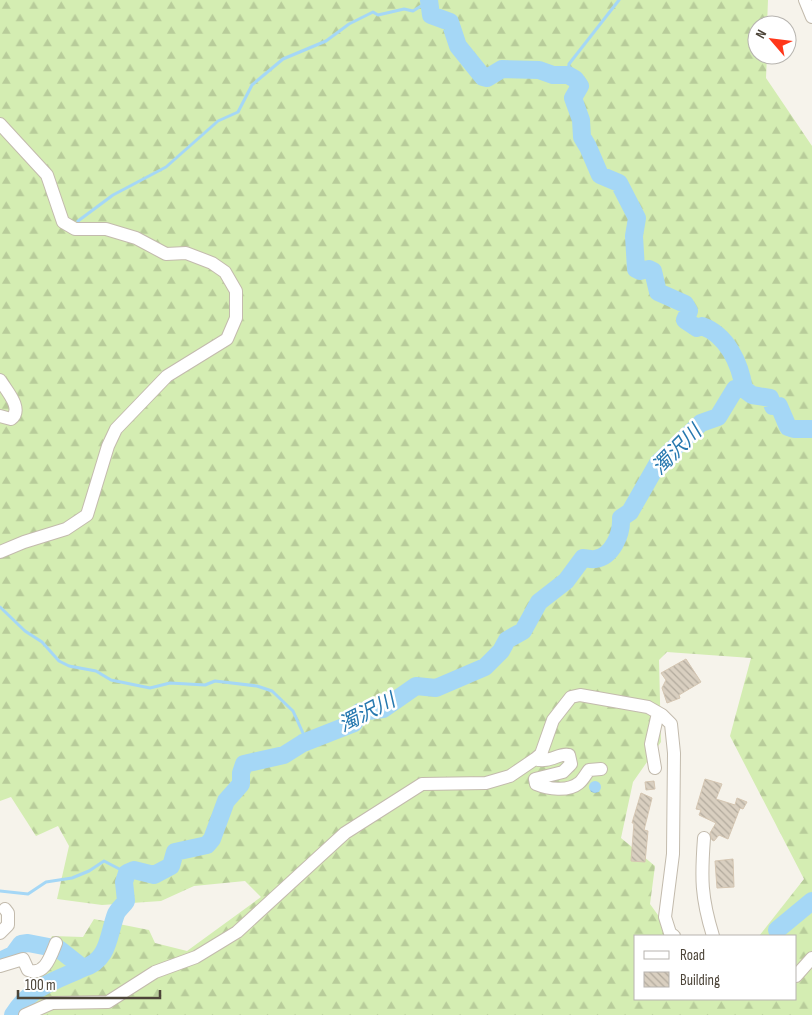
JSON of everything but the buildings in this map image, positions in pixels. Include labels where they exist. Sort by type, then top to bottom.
[{"type":"street","points":[[804,0],[812,16]]},
{"type":"street","points":[[0,124],[47,175],[63,222],[75,229],[106,229],[136,238],[166,254],[186,254],[212,263],[224,272],[236,291],[236,318],[226,339],[167,376],[116,429],[108,446],[87,515],[66,529],[24,542],[0,552]]},
{"type":"street","points":[[0,380],[11,397],[16,410],[15,416],[12,419],[0,416]]},
{"type":"street","points":[[25,1015],[52,1003],[108,1002],[155,972],[196,957],[237,932],[345,834],[422,784],[486,783],[510,776],[541,754],[553,720],[571,697],[589,695],[648,707],[658,712],[672,724],[674,753],[673,854],[665,917],[670,933],[673,935]]},
{"type":"street","points":[[655,768],[651,744],[658,712]]},
{"type":"street","points":[[535,759],[545,760],[564,754],[569,755],[571,764],[563,772],[535,778],[536,784],[554,789],[580,783],[589,770],[601,769]]},
{"type":"street","points":[[704,838],[701,878],[703,901],[713,935]]},
{"type":"street","points":[[0,933],[8,925],[8,913],[5,908]]},
{"type":"street","points":[[0,966],[23,959],[28,970],[36,972],[48,963],[56,943]]},
{"type":"street","points":[[797,975],[812,958]]},
{"type":"green space","points":[[0,0],[768,0],[767,15],[747,15],[747,65],[767,65],[766,78],[812,146],[812,1015],[4,1015],[31,984],[52,936],[83,937],[94,919],[149,930],[155,943],[187,951],[261,897],[245,881],[194,886],[161,901],[102,905],[57,899],[69,846],[58,826],[36,836],[11,797],[0,801]],"holes":[[[667,652],[751,658],[730,736],[804,879],[760,935],[797,935],[797,1000],[634,1000],[634,935],[672,935],[650,904],[655,866],[621,838],[633,782],[661,742],[659,660]]]},
{"type":"water","points":[[595,781],[601,787],[595,793],[589,787]]},
{"type":"waterway","name":"濁沢川","points":[[429,0],[431,15],[450,22],[458,46],[483,77],[487,78],[502,69],[539,70],[553,75],[568,75],[575,79],[580,86],[573,98],[581,120],[582,137],[600,175],[619,183],[637,218],[634,236],[636,269],[640,271],[649,269],[653,271],[658,292],[685,304],[689,311],[685,320],[697,328],[702,326],[719,336],[736,360],[744,389]]},
{"type":"waterway","points":[[568,75],[569,64],[619,0]]},
{"type":"waterway","points":[[78,221],[113,195],[166,167],[218,121],[238,112],[252,85],[283,59],[326,41],[349,24],[373,12],[378,15],[404,9],[413,11],[429,1]]},
{"type":"waterway","name":"濁沢川","points":[[0,961],[13,955],[21,944],[28,943],[59,949],[83,968],[92,965],[103,953],[116,914],[126,901],[124,882],[127,873],[134,870],[154,875],[171,866],[175,852],[207,845],[212,839],[226,801],[241,784],[241,773],[244,764],[284,755],[303,743],[354,723],[360,712],[383,709],[416,686],[436,688],[485,667],[501,651],[507,640],[523,631],[539,602],[566,581],[583,558],[594,559],[601,557],[611,549],[620,531],[621,518],[630,512],[658,463],[701,423],[718,417],[735,389],[744,389],[752,395],[770,398],[773,406],[779,406],[788,427],[812,429]]},
{"type":"waterway","points":[[0,607],[25,631],[42,642],[59,661],[69,666],[96,671],[111,680],[150,688],[170,683],[205,685],[215,681],[257,686],[272,691],[293,711],[307,742]]},
{"type":"waterway","points":[[0,891],[28,894],[46,882],[72,878],[89,871],[104,861],[127,873]]},
{"type":"waterway","points":[[777,930],[812,901]]},
{"type":"waterway","points":[[13,1015],[20,1005],[35,991],[83,968]]}]
